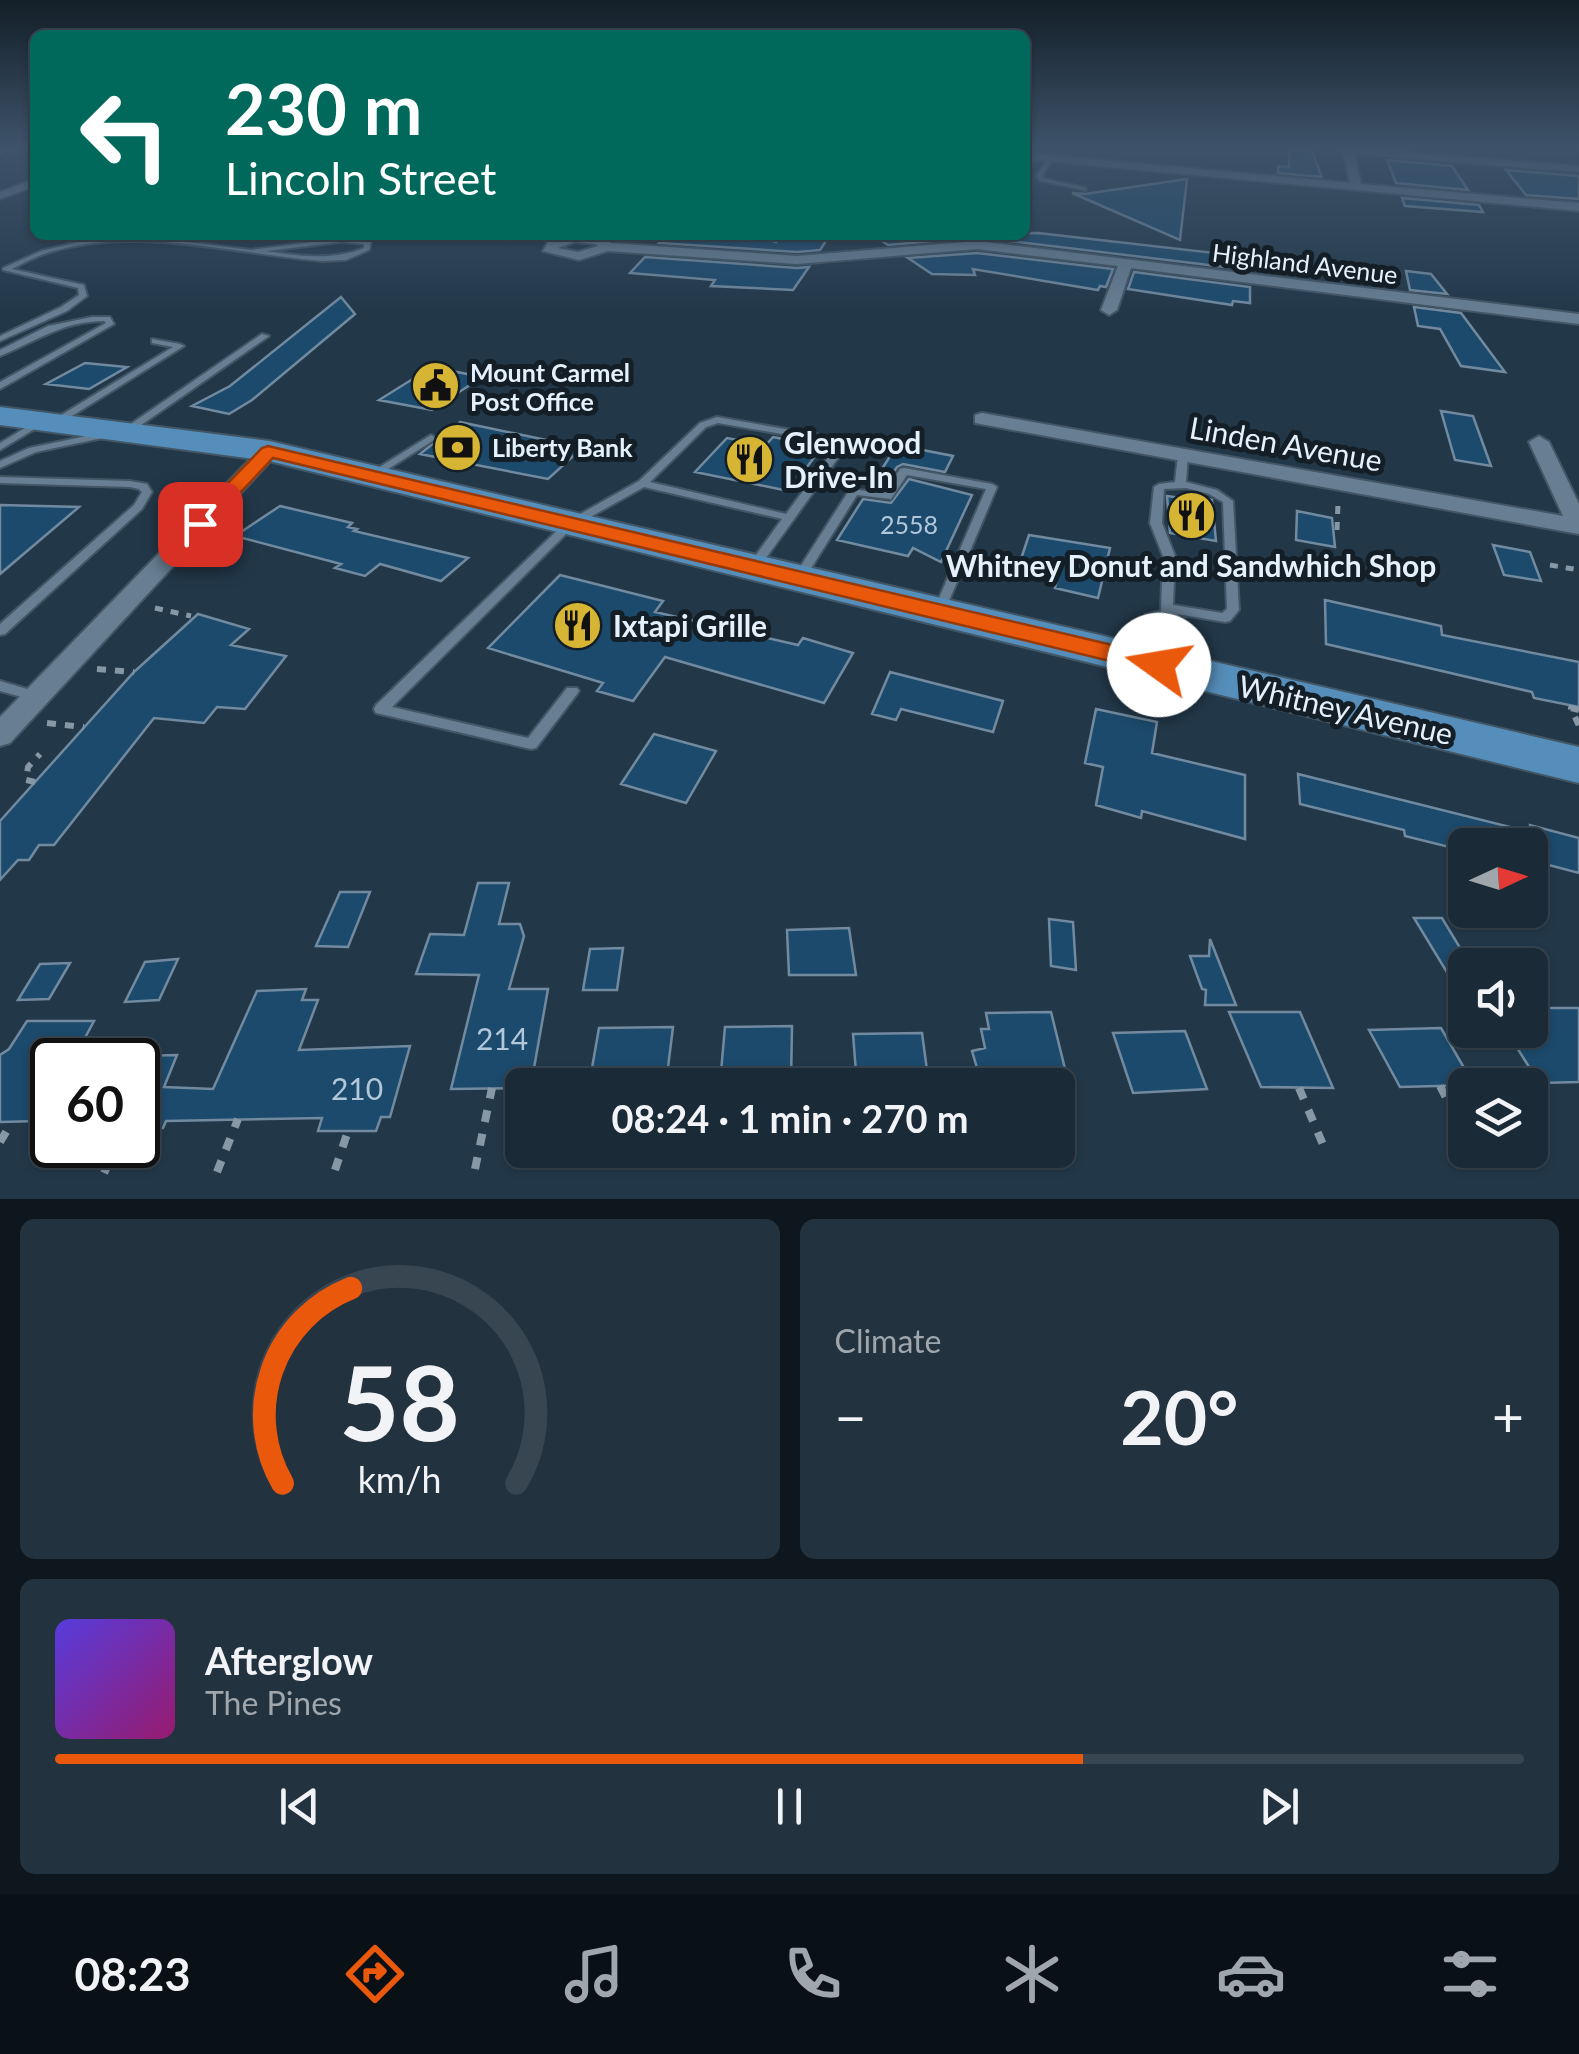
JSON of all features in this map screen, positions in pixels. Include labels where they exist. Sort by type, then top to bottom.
[{"type":"main road","name":"Whitney Avenue","points":[[0,416],[128,430],[268,452],[1160,661],[1579,765]]},
{"type":"street","points":[[1538,203],[1579,207]]},
{"type":"street","name":"Highland Avenue","points":[[607,248],[819,260],[870,258],[938,245],[977,244],[1572,318]]},
{"type":"street","points":[[1109,310],[1126,264]]},
{"type":"street","points":[[1572,318],[1579,331]]},
{"type":"street","name":"Linden Avenue","points":[[982,419],[1579,526]]},
{"type":"street","points":[[1538,442],[1579,526]]},
{"type":"street","points":[[0,735],[268,452]]},
{"type":"lane","points":[[0,339],[64,310],[83,296],[81,287],[5,270],[68,244],[109,240]]},
{"type":"lane","points":[[148,240],[292,258],[346,258],[367,249],[368,242],[342,240],[254,251]]},
{"type":"lane","points":[[0,354],[60,323],[81,318],[107,319],[110,324],[0,386]]},
{"type":"lane","points":[[0,465],[34,450],[128,430],[265,336]]},
{"type":"lane","points":[[0,447],[180,346],[155,341]]},
{"type":"lane","points":[[572,692],[531,744],[381,710],[570,524],[643,483],[703,425],[717,420],[831,440],[840,447],[754,568]]},
{"type":"lane","points":[[370,476],[431,438]]},
{"type":"lane","points":[[1180,485],[1183,455]]},
{"type":"lane","points":[[799,578],[854,491],[887,497],[904,472],[992,487],[939,612]]},
{"type":"lane","points":[[0,480],[130,484],[143,486],[147,492],[138,507],[0,630]]},
{"type":"lane","points":[[643,483],[790,518]]},
{"type":"lane","points":[[1180,485],[1159,487],[1156,509],[1158,535],[1169,556],[1168,611],[1184,626],[1180,652],[1160,661],[1145,644],[1150,618],[1168,611],[1225,618],[1233,610],[1228,501],[1218,492],[1180,485]]},
{"type":"lane","points":[[0,686],[37,696]]},
{"type":"path","points":[[1550,564],[1579,570]]},
{"type":"path","points":[[150,607],[191,616]]},
{"type":"path","points":[[94,669],[134,672]]},
{"type":"path","points":[[1579,710],[1572,708],[1579,726]]},
{"type":"path","points":[[44,722],[84,727]]},
{"type":"path","points":[[35,782],[26,780],[26,773],[40,754]]},
{"type":"path","points":[[1440,1086],[1448,1101]]},
{"type":"path","points":[[475,1168],[492,1088]]},
{"type":"path","points":[[1299,1088],[1327,1154]]},
{"type":"path","points":[[217,1172],[238,1120]]},
{"type":"path","points":[[0,1142],[12,1122]]},
{"type":"path","points":[[335,1170],[348,1131]]},
{"type":"path","points":[[104,1174],[107,1168]]},
{"type":"building","points":[[1095,203],[1184,203],[1180,240]]},
{"type":"building","points":[[1404,203],[1456,203],[1479,205],[1483,212]]},
{"type":"building","points":[[1030,233],[1250,257],[1250,270],[1002,240],[1030,240]]},
{"type":"building","points":[[827,240],[820,250],[797,252],[659,243]]},
{"type":"building","points":[[880,240],[944,240],[888,245]]},
{"type":"building","points":[[977,253],[1113,269],[1106,287],[1100,286],[1098,290],[973,269],[975,275],[932,274],[908,258]]},
{"type":"building","points":[[645,257],[809,267],[793,290],[711,286],[715,280],[630,273]]},
{"type":"building","points":[[1406,271],[1431,274],[1447,294],[1410,290]]},
{"type":"building","points":[[1134,272],[1250,287],[1250,303],[1233,301],[1232,305],[1128,289]]},
{"type":"building","points":[[341,297],[355,314],[252,400],[229,414],[192,406],[230,386]]},
{"type":"building","points":[[1414,307],[1461,313],[1505,372],[1461,366],[1440,329],[1418,326]]},
{"type":"building","points":[[85,363],[127,367],[89,389],[46,384]]},
{"type":"building","name":"Mount Carmel Post Office","points":[[432,367],[482,377],[432,410],[379,400]]},
{"type":"building","points":[[1441,411],[1473,416],[1491,466],[1455,460]]},
{"type":"building","points":[[460,422],[581,449],[548,479],[420,454]]},
{"type":"building","name":"Glenwood Drive-In","points":[[773,437],[804,443],[797,452],[816,455],[789,491],[695,472],[727,438],[766,445]]},
{"type":"building","points":[[897,445],[953,456],[945,472],[903,464],[882,489],[870,488]]},
{"type":"building","points":[[909,479],[972,495],[941,562],[913,548],[908,556],[837,540],[863,499],[891,503]]},
{"type":"building","name":"Whitney Donut and Sandwhich Shop","points":[[1188,493],[1212,500],[1216,541],[1170,533],[1167,496],[1188,499]]},
{"type":"building","points":[[0,505],[79,507],[0,574]]},
{"type":"building","points":[[280,506],[352,523],[348,527],[357,529],[354,531],[468,558],[441,581],[380,564],[365,576],[335,568],[341,564],[235,536]]},
{"type":"building","points":[[1297,511],[1332,518],[1335,547],[1296,540]]},
{"type":"building","points":[[1029,535],[1110,548],[1098,598],[1055,588],[1057,580],[1018,568]]},
{"type":"building","points":[[1493,545],[1530,552],[1541,581],[1504,575]]},
{"type":"building","points":[[560,575],[663,601],[655,612],[798,645],[803,638],[853,653],[824,703],[665,657],[633,701],[597,691],[603,683],[488,648]]},
{"type":"building","points":[[1325,600],[1441,626],[1442,635],[1579,662],[1579,707],[1534,698],[1532,692],[1326,644]]},
{"type":"building","points":[[198,614],[249,629],[231,645],[286,656],[245,709],[217,707],[204,723],[154,718],[54,845],[39,845],[29,860],[18,860],[0,880],[0,821],[134,672]]},
{"type":"building","points":[[890,672],[1003,701],[993,732],[901,709],[896,720],[872,714]]},
{"type":"building","points":[[1096,709],[1157,722],[1152,753],[1245,775],[1245,839],[1142,811],[1141,818],[1096,805],[1103,767],[1085,763]]},
{"type":"building","points":[[654,734],[716,751],[686,803],[621,784]]},
{"type":"building","points":[[1298,774],[1514,828],[1448,828],[1448,847],[1405,836],[1404,830],[1300,804]]},
{"type":"building","points":[[1548,830],[1579,838],[1579,873],[1548,865]]},
{"type":"building","points":[[478,883],[509,883],[499,924],[520,924],[524,936],[509,989],[548,989],[534,1068],[505,1068],[505,1088],[451,1089],[479,975],[416,974],[430,934],[464,935]]},
{"type":"building","points":[[340,892],[370,892],[348,947],[316,946]]},
{"type":"building","points":[[1414,918],[1442,918],[1460,948],[1448,948],[1448,974]]},
{"type":"building","points":[[1049,919],[1073,922],[1076,970],[1051,966]]},
{"type":"building","points":[[849,928],[856,975],[789,975],[787,930]]},
{"type":"building","points":[[1210,939],[1236,1005],[1205,1005],[1206,990],[1202,989],[1190,956],[1209,956]]},
{"type":"building","points":[[623,948],[617,990],[583,990],[590,949]]},
{"type":"building","points":[[178,959],[159,1000],[125,1002],[145,962]]},
{"type":"building","points":[[70,963],[49,999],[18,1000],[40,964]]},
{"type":"building","points":[[306,989],[302,1000],[318,1000],[299,1050],[410,1046],[390,1117],[381,1117],[376,1131],[318,1131],[322,1118],[166,1121],[160,1128],[160,1055],[177,1055],[164,1087],[213,1089],[257,991]]},
{"type":"building","points":[[1548,1008],[1579,1008],[1579,1082],[1548,1083],[1548,1068],[1530,1068],[1517,1048],[1548,1048]]},
{"type":"building","points":[[1051,1012],[1065,1068],[977,1068],[972,1051],[985,1048],[981,1029],[989,1029],[986,1013]]},
{"type":"building","points":[[1229,1012],[1300,1012],[1333,1088],[1261,1087]]},
{"type":"building","points":[[27,1021],[94,1021],[85,1038],[30,1038],[30,1121],[0,1122],[0,1055],[9,1049]]},
{"type":"building","points":[[792,1026],[791,1068],[721,1068],[725,1027]]},
{"type":"building","points":[[673,1027],[668,1068],[592,1068],[599,1028]]},
{"type":"building","points":[[1441,1028],[1448,1048],[1453,1048],[1464,1068],[1448,1068],[1448,1086],[1400,1087],[1369,1030]]},
{"type":"building","points":[[1185,1031],[1207,1089],[1133,1093],[1113,1033]]},
{"type":"building","points":[[922,1033],[927,1068],[856,1068],[853,1034]]},
{"type":"place","name":"Mount Carmel Post Office","points":[[435,386]]},
{"type":"place","name":"Liberty Bank","points":[[457,447]]},
{"type":"place","name":"Glenwood Drive-In","points":[[749,459]]},
{"type":"place","name":"Whitney Donut and Sandwhich Shop","points":[[1191,516]]},
{"type":"place","name":"Ixtapi Grille","points":[[578,625]]},
{"type":"route","points":[[200,524],[268,452],[1159,665]]}]
